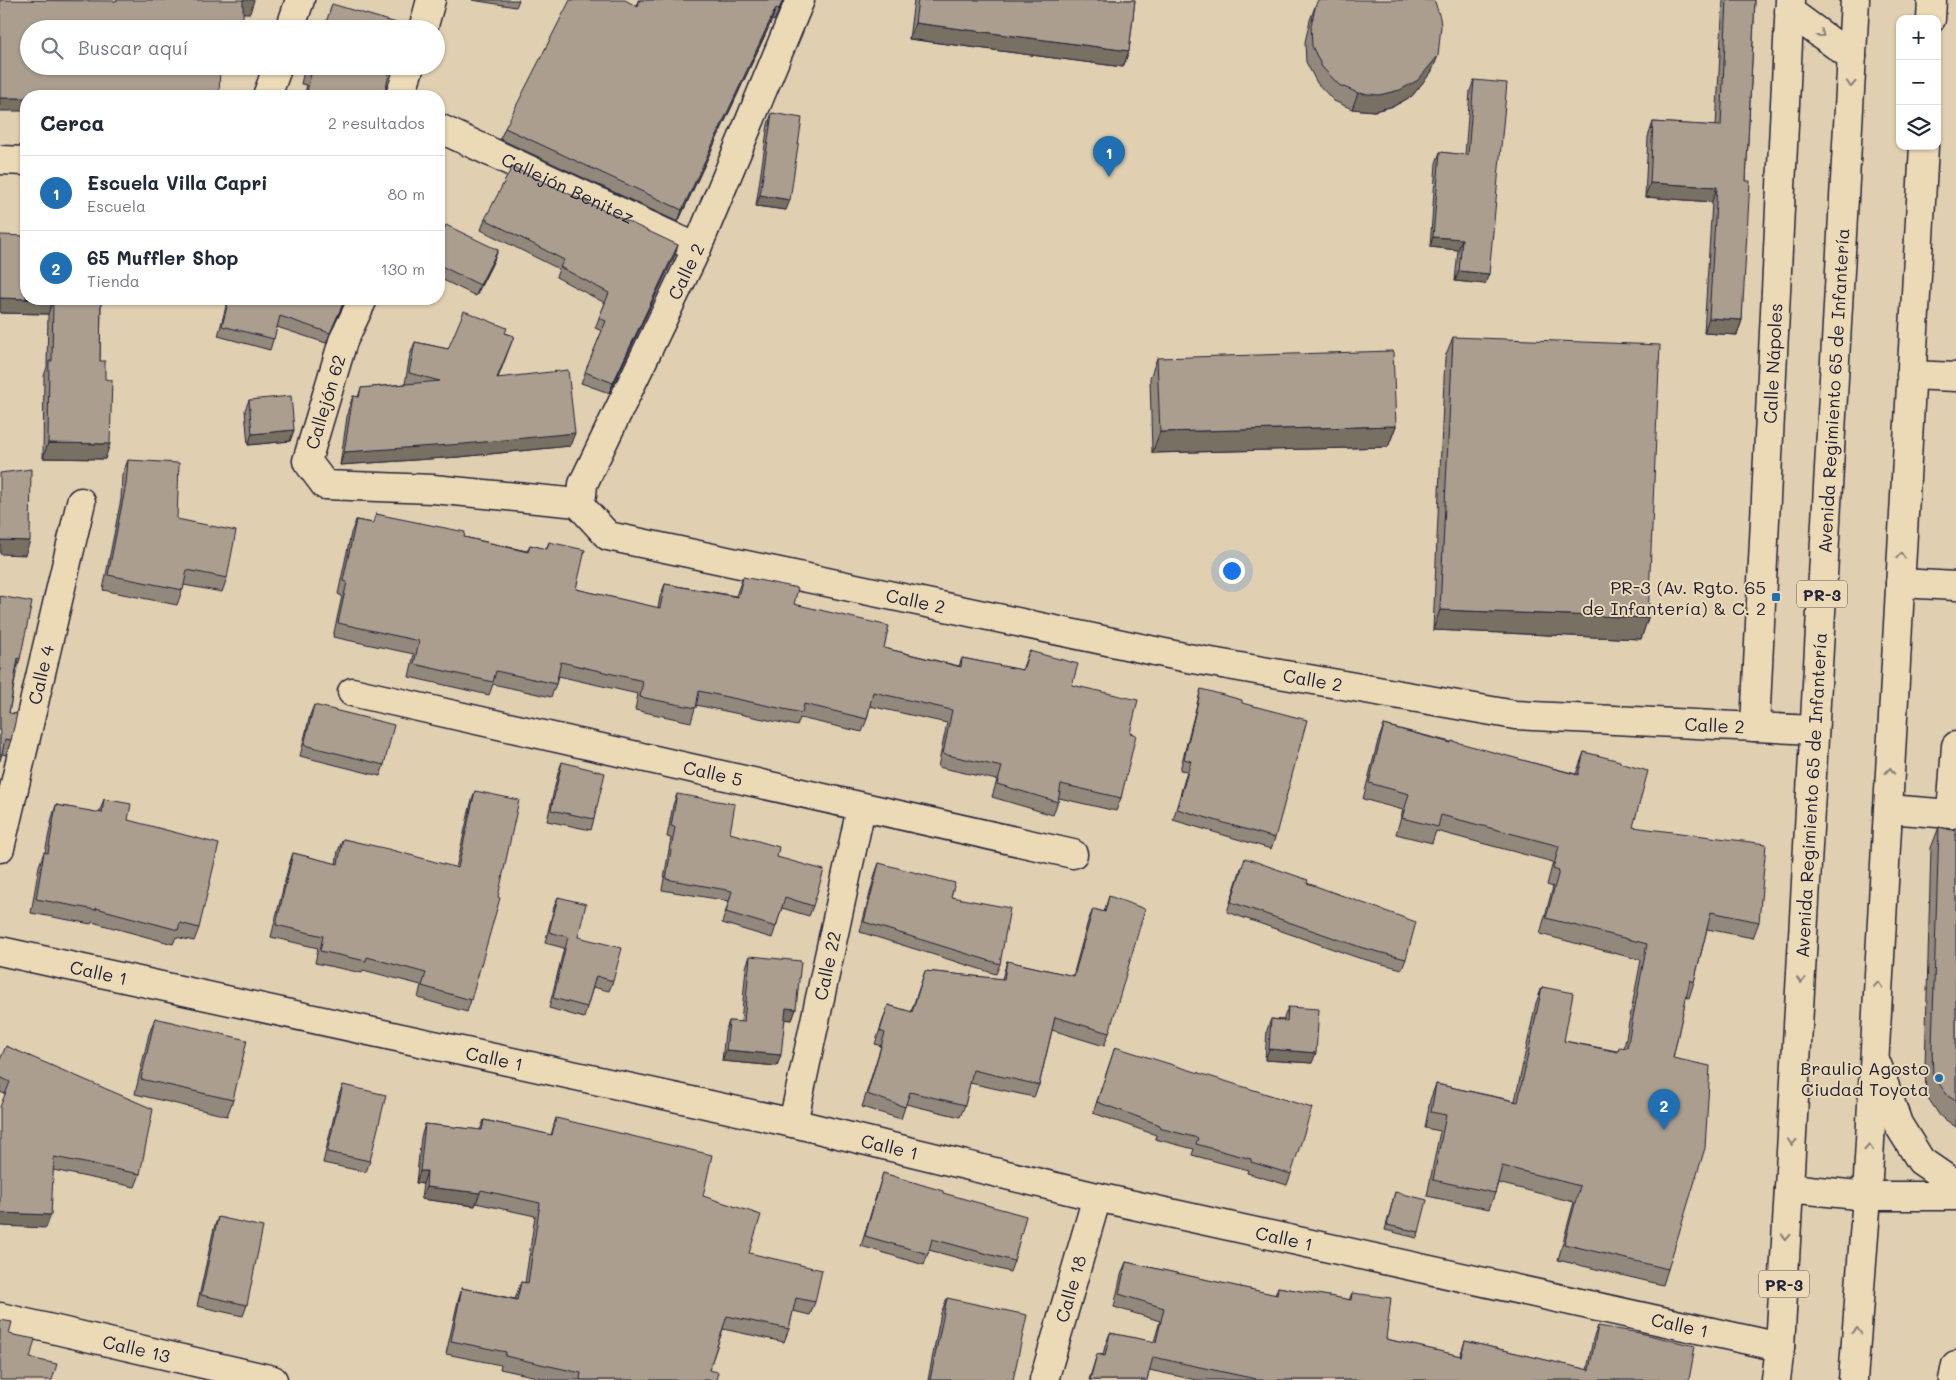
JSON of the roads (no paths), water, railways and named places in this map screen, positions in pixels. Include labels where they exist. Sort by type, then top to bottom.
[{"type":"main road","points":[[293,20],[300,0]]},
{"type":"main road","points":[[425,20],[431,0]]},
{"type":"main road","name":"Calle 2","points":[[800,0],[696,248],[584,484],[582,495],[578,502],[608,536],[1188,658],[1516,715],[1814,730]]},
{"type":"main road","name":"Avenida Regimiento 65 de Infantería","points":[[1776,1380],[1780,1347],[1855,0]]},
{"type":"main road","points":[[1931,15],[1932,0]]},
{"type":"main road","points":[[1790,5],[1852,57]]},
{"type":"main road","name":"Calle Nápoles","points":[[1756,727],[1790,5]]},
{"type":"main road","points":[[269,90],[275,75]]},
{"type":"main road","points":[[402,90],[407,75]]},
{"type":"main road","name":"Callejón Benitez","points":[[445,131],[696,248]]},
{"type":"main road","points":[[1853,1380],[1866,1196],[1924,150]]},
{"type":"main road","points":[[0,160],[20,160]]},
{"type":"main road","name":"Callejón 62","points":[[360,305],[343,341],[307,461],[325,485],[433,489],[578,502]]},
{"type":"main road","points":[[1911,375],[1956,377]]},
{"type":"main road","name":"Calle 4","points":[[0,848],[81,502]]},
{"type":"main road","points":[[1900,583],[1956,586]]},
{"type":"main road","name":"Calle 5","points":[[352,692],[861,808],[1073,854]]},
{"type":"main road","points":[[1888,809],[1953,814],[1956,746]]},
{"type":"main road","name":"Calle 22","points":[[793,1123],[861,808]]},
{"type":"main road","name":"Calle 1","points":[[0,951],[793,1123],[1097,1197],[1780,1347]]},
{"type":"main road","points":[[1874,1056],[1898,1124],[1921,1161],[1956,1185]]},
{"type":"main road","points":[[1789,1188],[1866,1196],[1956,1196]]},
{"type":"main road","name":"Calle 18","points":[[1044,1380],[1097,1197]]},
{"type":"main road","name":"Calle 13","points":[[0,1317],[273,1380]]},
{"type":"main road","points":[[1953,1380],[1956,1365]]},
{"type":"place","name":"Escuela Villa Capri","points":[[1109,177]]},
{"type":"place","name":"PR-3 (Av. Rgto. 65 de Infantería) & C. 2","points":[[1776,597]]},
{"type":"place","name":"Braulio Agosto Ciudad Toyota","points":[[1939,1078]]},
{"type":"place","name":"65 Muffler Shop","points":[[1664,1130]]}]
